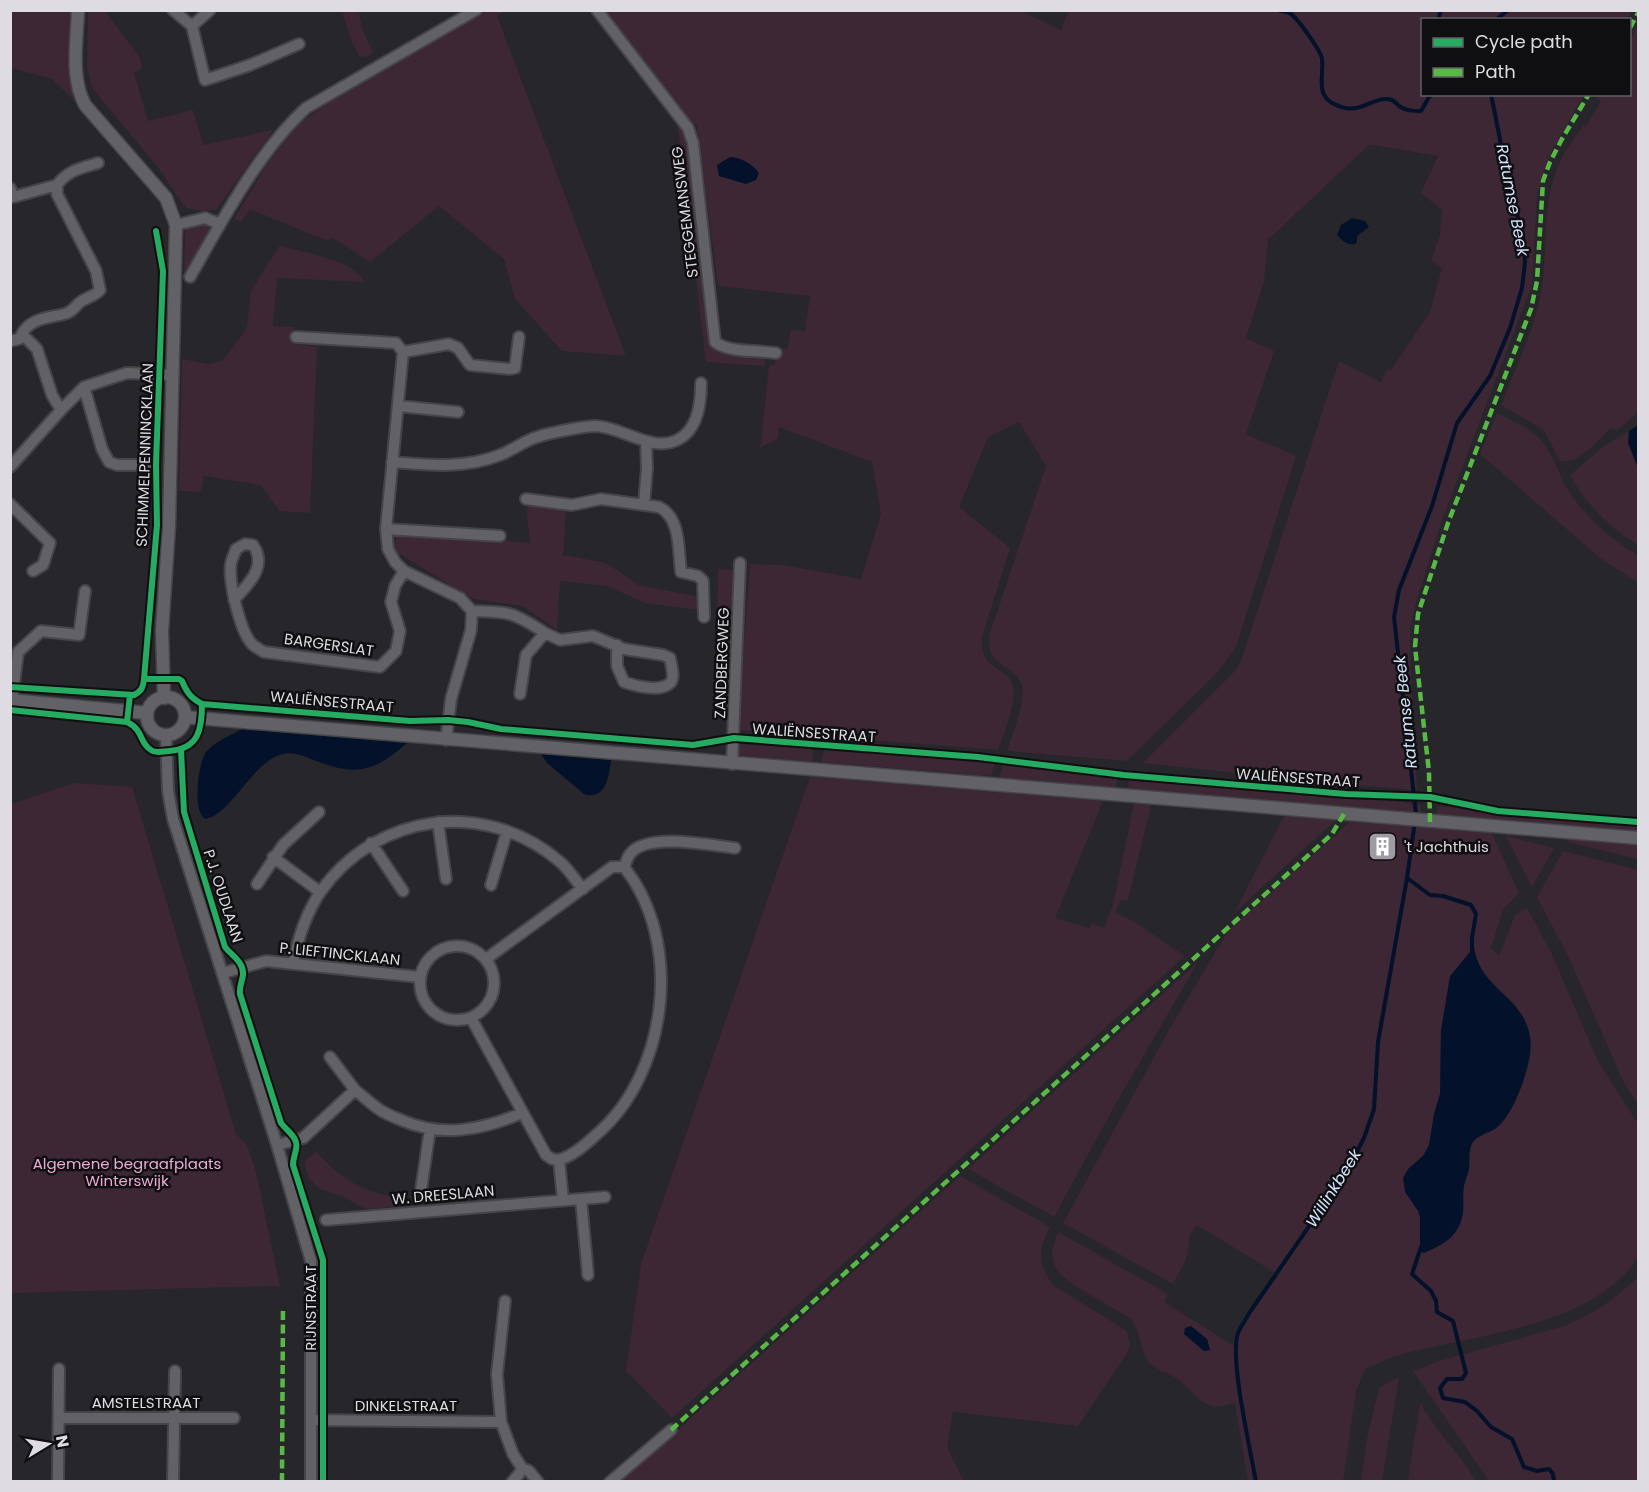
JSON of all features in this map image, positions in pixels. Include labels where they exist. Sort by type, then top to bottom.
[{"type":"street","name":"SCHIMMELPENNINCKLAAN","points":[[78,10],[76,76],[80,95],[85,105],[166,198],[176,225],[169,526],[162,631],[164,698]]},
{"type":"street","points":[[173,10],[192,26],[205,80],[250,65],[299,44]]},
{"type":"street","points":[[192,26],[210,10]]},
{"type":"street","points":[[190,277],[220,224],[260,162],[290,123],[306,108],[476,10]]},
{"type":"street","name":"STEGGEMANSWEG","points":[[597,10],[688,128],[693,143],[715,342],[729,349],[776,353]]},
{"type":"street","points":[[10,341],[19,339],[24,328],[41,319],[66,314],[100,290],[96,271],[57,194],[57,185],[63,176],[74,169],[98,163]]},
{"type":"street","points":[[10,188],[13,196],[57,185]]},
{"type":"street","points":[[176,225],[205,218],[220,224]]},
{"type":"street","points":[[22,333],[37,349],[52,395],[61,410]]},
{"type":"street","points":[[296,337],[396,343],[403,352],[386,529],[388,549],[395,562],[404,571],[460,598],[472,612],[471,630],[451,699],[446,740]]},
{"type":"street","points":[[403,352],[448,344],[458,348],[470,365],[510,369],[515,368],[519,337]]},
{"type":"street","points":[[10,466],[84,387],[127,373],[172,375]]},
{"type":"street","points":[[392,462],[458,466],[500,455],[537,437],[595,426],[620,431],[663,445],[680,439],[692,427],[701,404],[701,383]]},
{"type":"street","points":[[84,387],[102,449],[109,462],[117,465],[148,465]]},
{"type":"street","points":[[398,406],[458,412]]},
{"type":"street","points":[[644,504],[647,468],[646,441]]},
{"type":"street","points":[[526,499],[572,505],[601,499],[644,504],[666,510],[674,521],[681,572],[698,576],[703,581],[704,617]]},
{"type":"street","points":[[10,504],[50,543],[43,565],[33,571]]},
{"type":"street","points":[[386,529],[500,536]]},
{"type":"street","name":"BARGERSLAT","points":[[234,600],[258,570],[259,557],[253,545],[245,544],[236,549],[231,562],[234,600],[246,635],[253,645],[264,652],[380,667],[396,651],[400,631],[391,602],[395,586],[404,571]]},
{"type":"street","name":"ZANDBERGWEG","points":[[732,764],[740,563]]},
{"type":"street","points":[[85,591],[79,635],[41,631],[18,652],[11,700],[147,713]]},
{"type":"street","points":[[472,612],[513,614],[560,640],[593,636],[617,645],[624,649],[663,655],[670,658],[673,674],[671,682],[644,688],[624,682],[617,666],[617,645]]},
{"type":"street","points":[[520,694],[526,655],[545,633]]},
{"type":"street","points":[[164,698],[170,698],[181,705],[185,717],[179,730],[166,735],[159,734],[150,726],[147,713],[156,700],[164,698]]},
{"type":"street","name":"WALIËNSESTRAAT","points":[[185,717],[1638,838]]},
{"type":"street","name":"P.J. OUDLAAN","points":[[166,735],[168,791],[173,819],[277,1145]]},
{"type":"street","points":[[257,884],[273,857],[319,812]]},
{"type":"street","points":[[294,964],[298,938],[320,892],[348,861],[371,843],[414,826],[458,821],[507,831],[529,841],[560,861],[582,889]]},
{"type":"street","points":[[438,822],[446,879]]},
{"type":"street","points":[[491,885],[507,831]]},
{"type":"street","points":[[624,867],[630,853],[648,843],[667,841],[735,848]]},
{"type":"street","points":[[371,843],[403,891]]},
{"type":"street","points":[[273,857],[320,892]]},
{"type":"street","points":[[612,867],[624,867],[633,878],[648,912],[657,945],[662,985],[655,1036],[644,1068],[628,1099],[606,1126],[569,1156],[559,1160],[552,1159],[546,1155],[471,1018],[483,1010],[491,999],[494,985],[492,971],[486,959],[612,867]]},
{"type":"street","name":"P. LIEFTINCKLAAN","points":[[471,1018],[456,1021],[440,1017],[428,1007],[420,993],[419,977],[429,958],[447,946],[461,946],[475,950],[486,959]]},
{"type":"street","name":"P. LIEFTINCKLAAN","points":[[223,973],[266,961],[419,977]]},
{"type":"street","points":[[330,1057],[355,1090],[382,1111],[415,1126],[430,1129],[466,1130],[500,1122],[522,1113]]},
{"type":"street","points":[[277,1145],[303,1138],[355,1090]]},
{"type":"street","points":[[421,1190],[430,1129]]},
{"type":"street","name":"RIJNSTRAAT","points":[[277,1145],[311,1262],[311,1482]]},
{"type":"street","points":[[559,1160],[563,1200]]},
{"type":"street","name":"W. DREESLAAN","points":[[326,1220],[605,1197]]},
{"type":"street","points":[[581,1198],[588,1275]]},
{"type":"street","points":[[505,1301],[497,1374],[501,1422],[513,1454],[522,1468],[529,1471],[538,1482]]},
{"type":"street","points":[[58,1482],[59,1369]]},
{"type":"street","points":[[173,1482],[175,1371]]},
{"type":"street","name":"AMSTELSTRAAT","points":[[59,1418],[234,1418]]},
{"type":"street","name":"DINKELSTRAAT","points":[[311,1420],[501,1422]]},
{"type":"street","points":[[613,1481],[671,1430]]},
{"type":"street","points":[[512,1482],[522,1468]]},
{"type":"green space","points":[[1019,10],[1061,30],[1069,10],[1632,11],[1627,18],[1421,18],[1421,96],[1583,96],[1550,154],[1543,174],[1537,195],[1532,285],[1441,523],[1410,628],[1417,790],[1143,763],[1235,671],[1241,661],[1339,361],[1381,382],[1386,371],[1391,370],[1430,312],[1442,268],[1431,261],[1440,235],[1442,210],[1421,193],[1438,156],[1374,145],[1368,146],[1268,238],[1264,281],[1246,338],[1274,351],[1246,434],[1296,456],[1236,647],[1218,672],[1127,761],[1007,751],[1022,701],[1022,686],[1016,675],[993,656],[990,651],[989,636],[1046,466],[1019,422],[988,437],[959,507],[1010,548],[982,637],[985,656],[1010,679],[1014,693],[1012,709],[998,750],[740,730],[740,699],[750,564],[783,565],[861,579],[881,514],[872,462],[779,427],[778,438],[760,448],[769,366],[775,364],[777,349],[787,349],[791,330],[805,331],[810,296],[718,286],[697,125],[684,115],[604,11]]},
{"type":"green space","points":[[11,11],[72,11],[70,68],[75,101],[52,79],[11,68]]},
{"type":"green space","points":[[88,11],[105,11],[140,58],[142,66],[134,73],[148,121],[193,110],[203,145],[273,130],[216,210],[202,211],[186,208],[160,170],[92,88],[87,68]]},
{"type":"green space","points":[[342,11],[359,11],[362,28],[373,53],[367,57],[359,56],[351,40]]},
{"type":"green space","points":[[486,11],[505,11],[497,16],[626,356],[562,351],[515,299],[504,259],[439,206],[370,262],[332,237],[328,241],[250,209],[241,222],[234,219],[265,167],[295,127],[340,93]]},
{"type":"green space","points":[[1638,25],[1638,413],[1616,431],[1613,427],[1610,429],[1580,456],[1567,462],[1560,461],[1544,430],[1501,405],[1538,307],[1543,277],[1548,203],[1555,174],[1567,149],[1583,126],[1587,125],[1601,101],[1598,99],[1600,96],[1631,96],[1631,38]]},
{"type":"green space","points":[[677,119],[689,133],[715,341],[766,353],[764,366],[706,362]]},
{"type":"green space","points":[[204,222],[211,230],[210,239],[184,278],[185,232],[190,226]]},
{"type":"green space","points":[[279,246],[339,263],[350,268],[364,282],[277,278],[273,326],[294,327],[292,344],[317,347],[310,513],[279,511],[261,485],[204,476],[201,492],[179,491],[182,359],[209,364],[222,361],[247,326],[251,291]]},
{"type":"green space","points":[[1497,413],[1538,437],[1547,447],[1565,485],[1579,506],[1607,534],[1638,555],[1638,583],[1600,558],[1480,454]]},
{"type":"green space","points":[[1629,431],[1629,443],[1638,468],[1638,545],[1618,532],[1600,514],[1583,495],[1570,475],[1604,446]]},
{"type":"green space","points":[[528,503],[566,508],[563,555],[602,562],[638,585],[700,597],[699,610],[645,603],[607,586],[560,581],[557,630],[522,606],[473,599],[397,552],[395,547],[397,531],[530,543]]},
{"type":"green space","points":[[718,569],[733,570],[732,624],[717,622]]},
{"type":"green space","points":[[738,744],[813,749],[812,762],[737,755]]},
{"type":"green space","points":[[825,748],[995,762],[991,776],[821,762]]},
{"type":"green space","points":[[1004,763],[1117,778],[1116,789],[999,778]]},
{"type":"green space","points":[[810,777],[1103,801],[1055,918],[1089,928],[1092,923],[1104,928],[1113,905],[1134,803],[1151,805],[1128,900],[1121,900],[1115,912],[1133,921],[1185,956],[672,1418],[626,1371],[641,1264]]},
{"type":"green space","points":[[1129,779],[1395,801],[1420,805],[1422,816],[1128,790]]},
{"type":"green space","name":"Algemene begraafplaats Winterswijk","points":[[74,783],[132,787],[236,1134],[247,1145],[256,1172],[280,1286],[11,1293],[11,804]]},
{"type":"green space","points":[[1437,806],[1638,822],[1638,832],[1437,818]]},
{"type":"green space","points":[[1284,816],[1336,820],[1235,912]]},
{"type":"green space","points":[[1350,822],[1491,831],[1519,893],[1503,909],[1491,948],[1499,956],[1515,915],[1527,908],[1550,950],[1598,1061],[1638,1124],[1638,1257],[1618,1280],[1592,1299],[1562,1313],[1495,1334],[1399,1355],[1365,1369],[1356,1391],[1343,1481],[1248,1481],[1235,1403],[1218,1407],[1206,1404],[1176,1378],[1154,1367],[1145,1357],[1137,1330],[1131,1319],[1066,1279],[1058,1271],[1052,1256],[1058,1232],[1168,1294],[1164,1302],[1234,1346],[1245,1320],[1279,1275],[1197,1225],[1190,1234],[1186,1260],[1173,1284],[1063,1223],[1170,1028],[1228,931]],"holes":[[[1476,961],[1489,981],[1515,1004],[1530,1036],[1531,1053],[1528,1067],[1497,1128],[1475,1139],[1471,1145],[1469,1167],[1464,1185],[1463,1213],[1437,1246],[1429,1251],[1420,1251],[1420,1218],[1415,1162],[1423,1156],[1429,1145],[1440,1094],[1441,1030],[1445,1012]]]},
{"type":"green space","points":[[1506,836],[1554,848],[1532,887]]},
{"type":"green space","points":[[1571,837],[1638,843],[1638,859],[1568,842]]},
{"type":"green space","points":[[1563,851],[1638,870],[1638,1104],[1624,1083],[1568,956],[1537,897]]},
{"type":"green space","points":[[1198,962],[1115,1105],[1054,1217],[968,1169]]},
{"type":"green space","points":[[316,1151],[337,1172],[354,1183],[372,1191],[395,1196],[404,1206],[368,1209],[342,1196],[320,1189],[309,1179],[304,1162]]},
{"type":"green space","points":[[960,1176],[1050,1227],[1043,1243],[1041,1257],[1044,1270],[1053,1285],[1127,1331],[1130,1345],[1126,1355],[1078,1426],[953,1412],[947,1447],[964,1481],[622,1480]]},
{"type":"green space","points":[[1638,1277],[1638,1481],[1489,1481],[1413,1371],[1439,1361],[1564,1326],[1604,1305]]},
{"type":"green space","points":[[1399,1377],[1382,1481],[1361,1481],[1368,1433],[1379,1388]]},
{"type":"green space","points":[[1420,1403],[1433,1423],[1476,1481],[1408,1481]]},
{"type":"water","points":[[730,157],[750,164],[759,173],[756,180],[746,184],[719,176],[717,165]]},
{"type":"water","points":[[1352,218],[1365,221],[1369,227],[1357,236],[1357,243],[1351,244],[1346,243],[1337,235],[1341,225]]},
{"type":"water","points":[[1638,425],[1638,468],[1628,443],[1629,431]]},
{"type":"water","points":[[242,729],[407,743],[383,761],[362,769],[339,768],[296,754],[280,755],[260,768],[224,809],[205,819],[201,814],[197,797],[203,758],[214,745]]},
{"type":"water","points":[[541,754],[611,760],[605,786],[597,794],[584,794],[547,763]]},
{"type":"water","points":[[1474,947],[1484,973],[1520,1012],[1526,1023],[1530,1037],[1529,1059],[1522,1086],[1510,1111],[1496,1128],[1479,1137],[1471,1146],[1469,1169],[1463,1189],[1463,1213],[1458,1228],[1450,1239],[1424,1253],[1420,1251],[1420,1217],[1405,1192],[1403,1178],[1408,1169],[1423,1156],[1429,1145],[1440,1094],[1441,1030],[1450,976]]},
{"type":"water","points":[[1191,1326],[1207,1339],[1210,1350],[1204,1351],[1184,1334],[1185,1328]]},
{"type":"waterway","name":"Ratumse Beek","points":[[1277,10],[1290,13],[1318,49],[1322,59],[1322,90],[1324,96],[1334,104],[1343,108],[1352,108],[1385,99],[1392,100],[1404,109],[1421,111],[1430,96]]},
{"type":"waterway","name":"Ratumse Beek","points":[[1439,18],[1441,10]]},
{"type":"waterway","name":"Ratumse Beek","points":[[1498,18],[1508,10]]},
{"type":"waterway","name":"Ratumse Beek","points":[[1472,950],[1476,914],[1471,905],[1443,896],[1430,895],[1407,878],[1416,814],[1394,617],[1399,590],[1432,506],[1457,423],[1490,376],[1510,328],[1522,288],[1525,262],[1523,236],[1509,185],[1491,96]]},
{"type":"waterway","name":"Willinkbeek","points":[[1256,1482],[1238,1383],[1236,1363],[1238,1333],[1347,1171],[1364,1138],[1374,1109],[1378,1042],[1407,878]]},
{"type":"waterway","name":"Ratumse Beek","points":[[1421,1247],[1412,1274],[1431,1291],[1436,1301],[1437,1312],[1453,1321],[1466,1373],[1462,1379],[1447,1379],[1440,1388],[1443,1398],[1465,1402],[1477,1411],[1491,1427],[1512,1439],[1524,1467],[1537,1471],[1549,1469],[1553,1474],[1554,1482]]},
{"type":"marked path","points":[[1631,26],[1638,13]]},
{"type":"marked path","points":[[1430,822],[1429,772],[1415,647],[1418,614],[1448,523],[1531,309],[1537,281],[1543,181],[1562,139],[1588,96]]},
{"type":"marked path","points":[[671,1430],[1332,834],[1344,814]]},
{"type":"marked path","points":[[282,1482],[283,1308]]},
{"type":"cycle path","points":[[144,679],[157,525],[156,464],[163,271],[156,231]]},
{"type":"cycle path","points":[[10,687],[134,695],[142,688],[144,679],[179,679],[190,695],[202,704],[410,721],[448,720],[501,729],[693,745],[734,738],[978,757],[1124,775],[1346,794],[1430,797],[1498,811],[1638,822]]},
{"type":"cycle path","points":[[130,695],[127,722],[136,729],[147,747],[155,752],[179,749],[193,742],[201,722],[202,704]]},
{"type":"cycle path","points":[[10,710],[127,722]]},
{"type":"cycle path","points":[[181,750],[184,812],[225,947],[242,966],[240,994],[281,1123],[296,1141],[293,1165],[323,1260],[323,1482]]},
{"type":"place","name":"'t Jachthuis","points":[[1383,847]]}]
